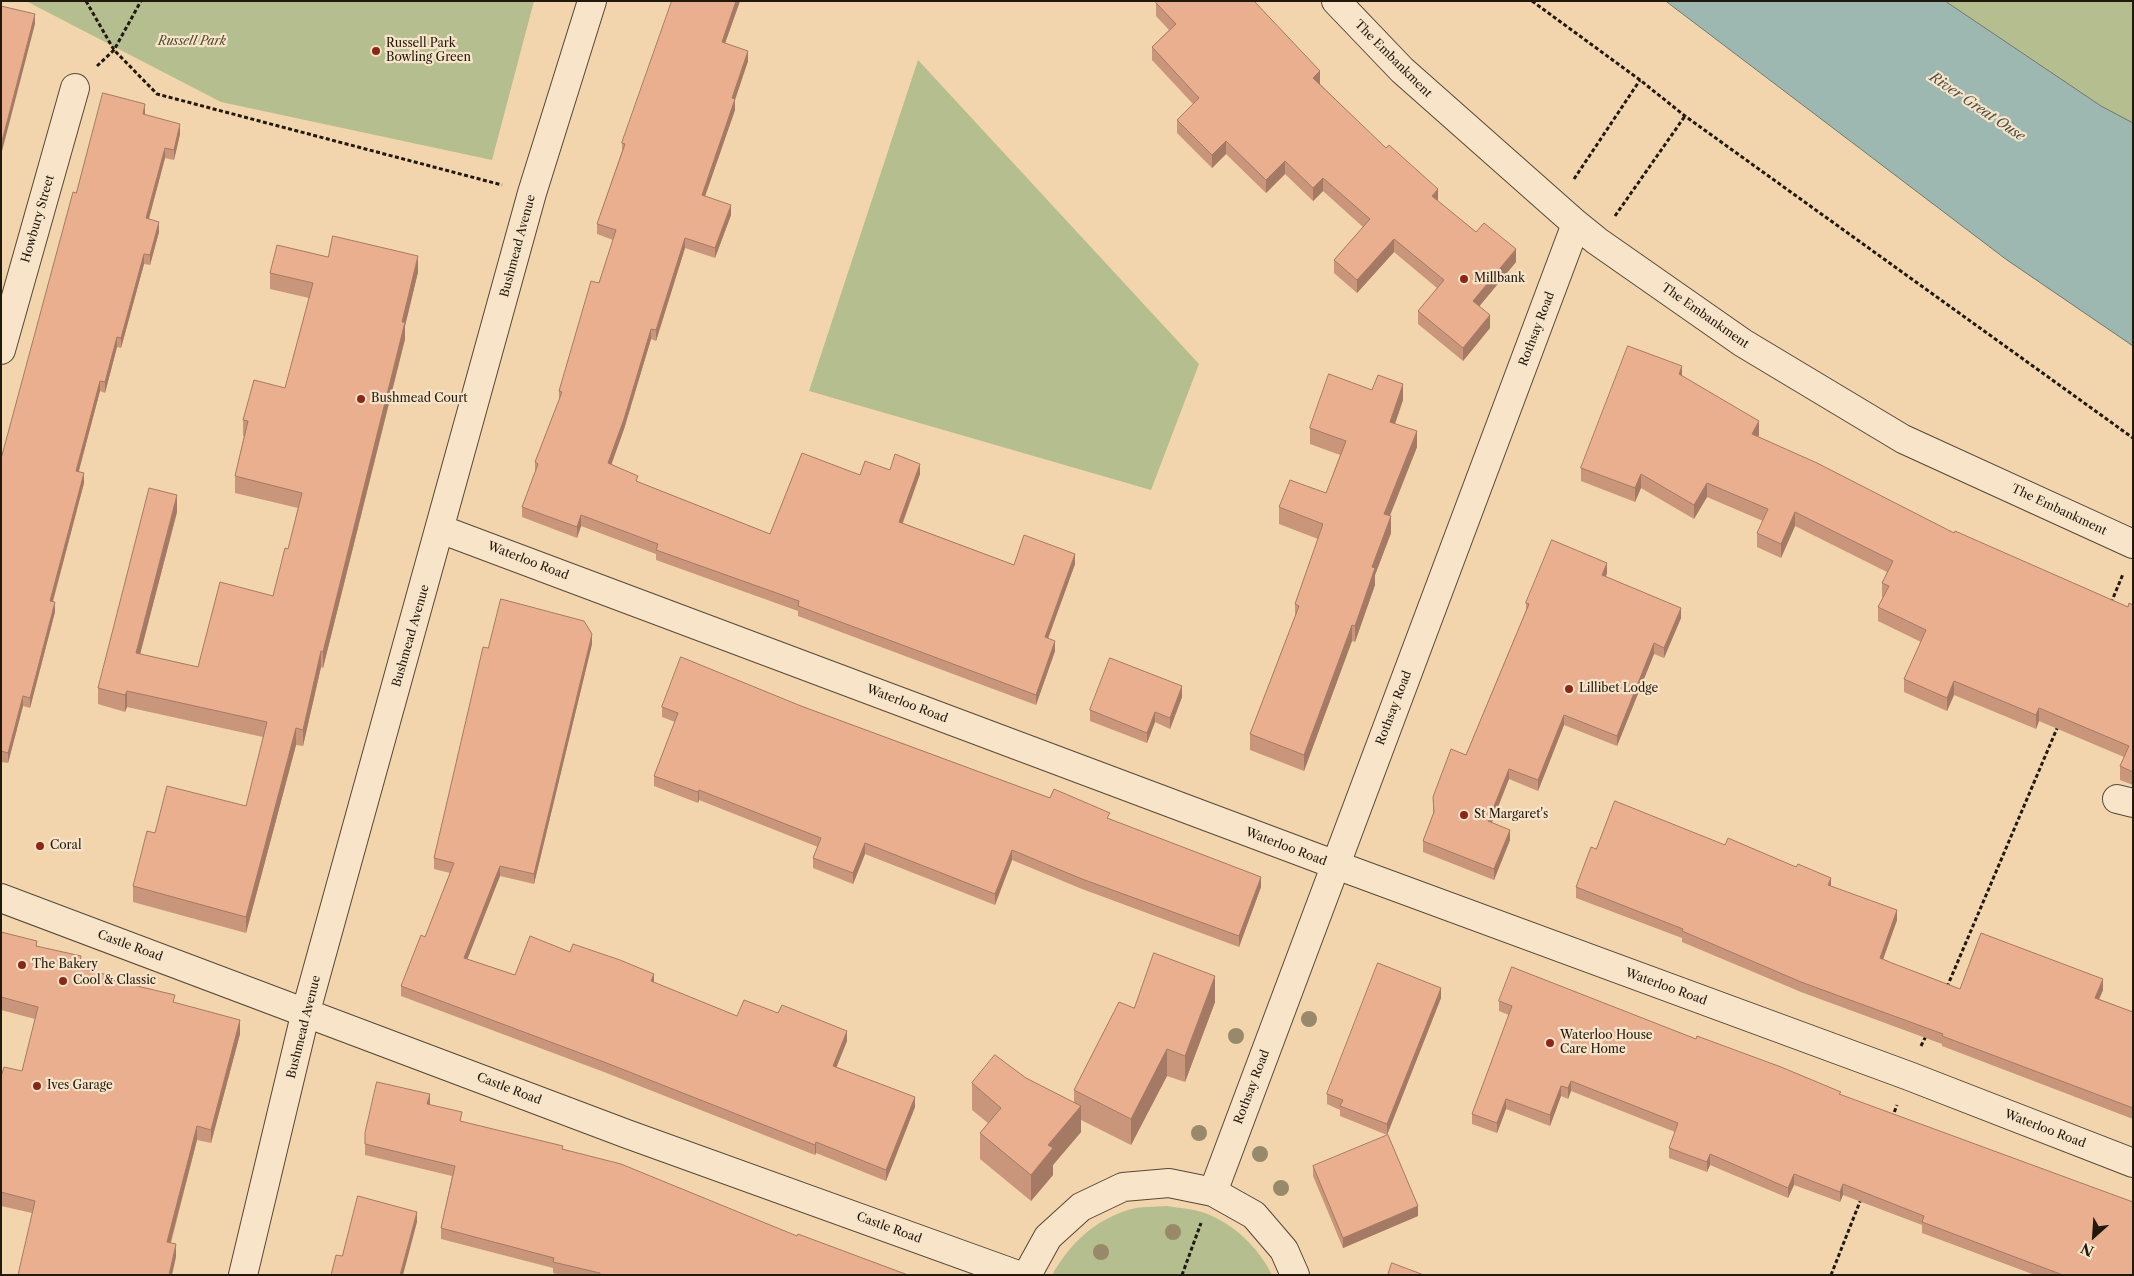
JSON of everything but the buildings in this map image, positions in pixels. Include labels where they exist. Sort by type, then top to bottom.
[{"type":"street","name":"Bushmead Avenue","points":[[244,1275],[306,1011],[532,193],[592,1]]},
{"type":"street","name":"The Embankment","points":[[1336,1],[1402,70],[1597,241],[1743,343],[1903,439],[2129,557]]},
{"type":"street","name":"Howbury Street","points":[[1,350],[74,88]]},
{"type":"street","name":"Rothsay Road","points":[[1213,1192],[1336,865],[1566,215]]},
{"type":"street","name":"Waterloo Road","points":[[440,528],[1336,865],[1909,1076],[2133,1163]]},
{"type":"street","name":"Castle Road","points":[[1,898],[306,1011],[627,1134],[1018,1275]]},
{"type":"street","points":[[1027,1275],[1048,1238],[1082,1207],[1123,1187],[1169,1183],[1213,1192],[1254,1215],[1284,1250],[1295,1275]]},
{"type":"path","points":[[86,1],[114,50],[157,94],[532,193]]},
{"type":"path","points":[[74,88],[114,50],[141,1]]},
{"type":"path","points":[[1532,1],[1640,80],[1685,116],[2133,438]]},
{"type":"path","points":[[1566,215],[1640,80]]},
{"type":"path","points":[[1597,241],[1685,116]]},
{"type":"path","points":[[2110,606],[2129,557]]},
{"type":"path","points":[[1944,994],[2059,723]]},
{"type":"path","points":[[1890,1123],[1928,1031]]},
{"type":"path","points":[[1182,1275],[1213,1192]]},
{"type":"path","points":[[1831,1275],[1862,1194]]},
{"type":"green space","name":"Russell Park Bowling Green","points":[[26,1],[534,1],[492,160],[221,102]]},
{"type":"green space","points":[[1945,1],[2133,1],[2133,123],[2101,106]]},
{"type":"green space","points":[[918,60],[1199,364],[1151,490],[809,391]]},
{"type":"green space","points":[[1167,1206],[1201,1212],[1216,1218],[1236,1230],[1253,1246],[1272,1275],[1052,1275],[1075,1244],[1093,1227],[1104,1220],[1142,1207]]},
{"type":"water","name":"River Great Ouse","points":[[1666,1],[1945,1],[2101,106],[2133,123],[2133,346],[2007,260]]},
{"type":"place","name":"Russell Park Bowling Green","points":[[376,51]]},
{"type":"place","name":"Millbank","points":[[1464,279]]},
{"type":"place","name":"Bushmead Court","points":[[361,399]]},
{"type":"place","name":"Lillibet Lodge","points":[[1569,689]]},
{"type":"place","name":"St Margaret's","points":[[1464,815]]},
{"type":"place","name":"Coral","points":[[40,846]]},
{"type":"place","name":"The Bakery","points":[[22,965]]},
{"type":"place","name":"Cool & Classic","points":[[63,981]]},
{"type":"place","name":"Waterloo House Care Home","points":[[1550,1043]]},
{"type":"place","name":"Ives Garage","points":[[37,1086]]},
{"type":"park label","name":"Russell Park","points":[[192,42]]}]
